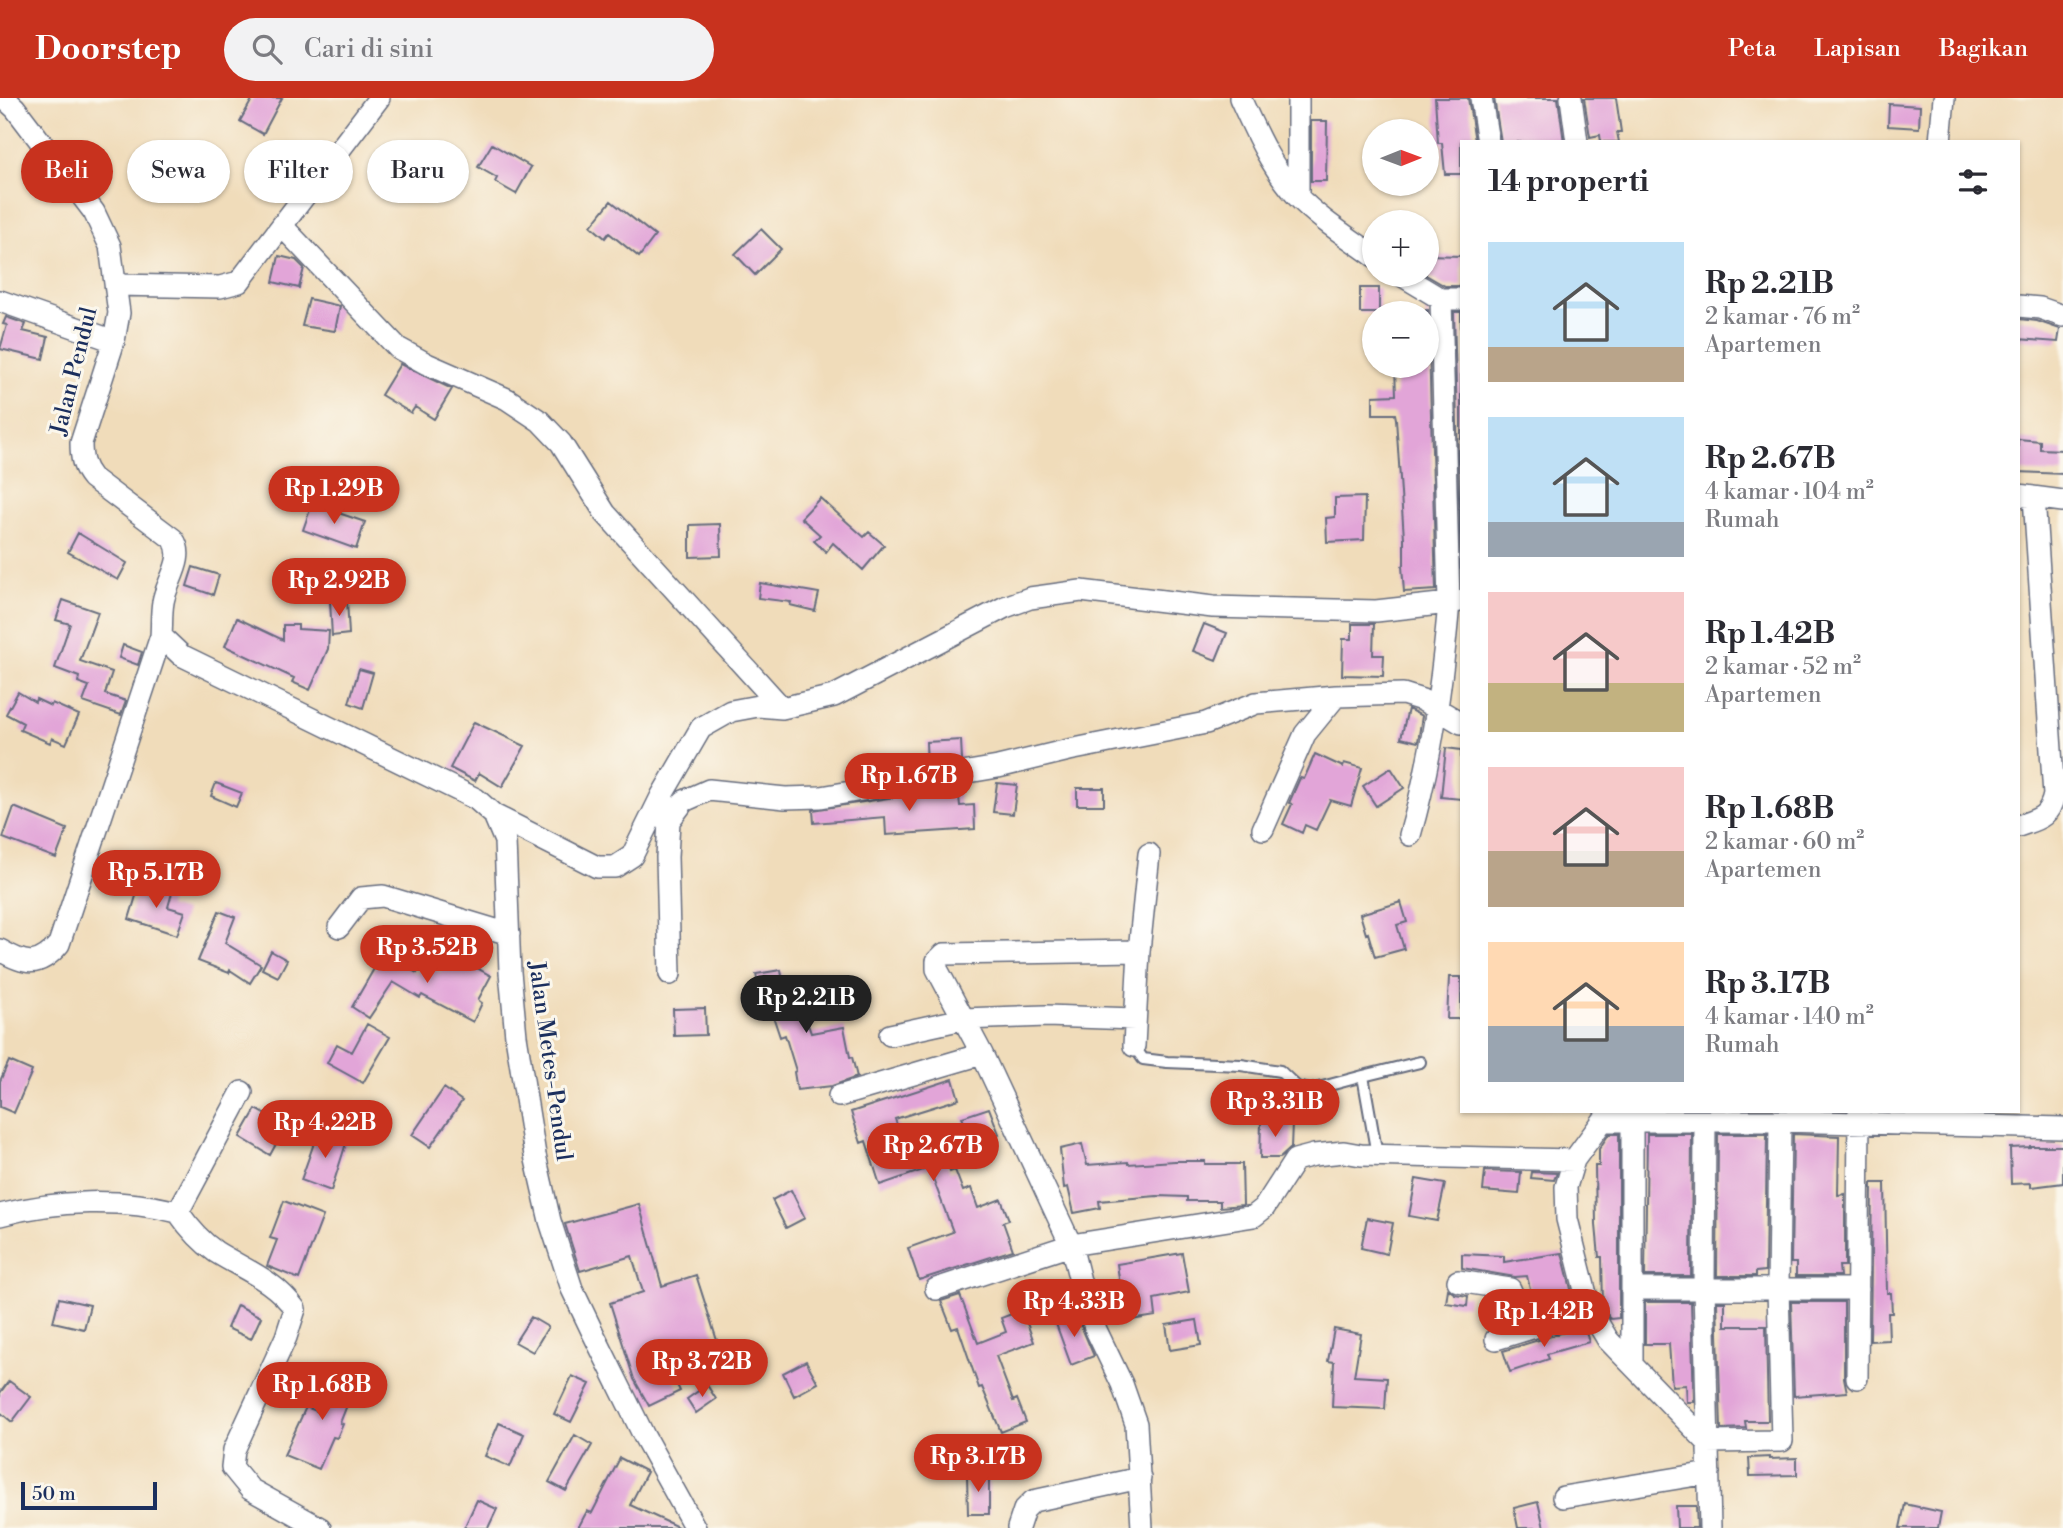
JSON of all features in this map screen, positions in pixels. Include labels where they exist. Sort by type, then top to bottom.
[{"type":"street","name":"Jalan Pendul","points":[[4,98],[15,108],[94,212],[110,246],[120,313],[114,341],[81,443],[84,468],[92,478],[173,539],[178,546],[179,555],[163,601],[161,636]]},
{"type":"street","points":[[116,285],[219,287],[239,282],[379,98]]},
{"type":"street","points":[[1241,98],[1261,144],[1298,197],[1362,247]]},
{"type":"street","points":[[1298,98],[1298,197]]},
{"type":"street","points":[[1481,98],[1488,140]]},
{"type":"street","points":[[1571,98],[1577,140]]},
{"type":"street","points":[[1940,140],[1944,98]]},
{"type":"street","points":[[283,227],[398,348],[427,364],[507,399],[540,421],[561,443],[605,513],[782,708]]},
{"type":"street","points":[[1410,835],[1427,769],[1455,602],[1451,299],[1426,287]]},
{"type":"street","points":[[0,301],[114,341]]},
{"type":"street","points":[[2020,306],[2040,308],[2063,316]]},
{"type":"street","points":[[2020,825],[2040,818],[2057,807],[2026,496],[2063,501]]},
{"type":"street","points":[[0,950],[17,960],[36,962],[48,957],[60,944],[161,636],[181,655],[455,787],[476,799],[494,815],[597,867],[606,869],[632,856],[662,794],[701,728],[731,711],[758,706],[782,708],[834,696],[1005,607],[1030,598],[1057,593],[1105,592],[1213,607],[1376,611],[1455,602]]},
{"type":"street","points":[[670,821],[684,801],[709,790],[785,798],[821,797],[998,767],[1206,723],[1256,703],[1403,694],[1422,700],[1460,722]]},
{"type":"street","points":[[1263,829],[1305,734],[1336,696]]},
{"type":"street","points":[[662,794],[670,821],[667,858],[670,974]]},
{"type":"street","name":"Jalan Metes-Pendul","points":[[494,815],[505,841],[516,1036],[525,1097],[535,1155],[558,1245],[572,1289],[593,1333],[644,1436],[695,1528]]},
{"type":"street","points":[[1134,1046],[1139,951],[1149,855]]},
{"type":"street","points":[[339,928],[360,898],[383,896],[509,934]]},
{"type":"street","points":[[1139,951],[944,954],[937,961],[937,969],[982,1054],[1071,1245],[1084,1297],[1096,1330],[1122,1384],[1136,1424],[1142,1528]]},
{"type":"street","points":[[890,1035],[963,1019],[1046,1016],[1135,1019]]},
{"type":"street","points":[[839,1096],[982,1054]]},
{"type":"street","points":[[178,1212],[242,1092]]},
{"type":"street","points":[[1780,1121],[1778,1288],[1782,1441],[1707,1442],[1608,1340],[1590,1310],[1567,1219],[1566,1187],[1574,1160],[1607,1116],[1632,1121],[1860,1118],[2063,1128]]},
{"type":"street","points":[[1857,1378],[1860,1118]]},
{"type":"street","points":[[1632,1121],[1632,1364]]},
{"type":"street","points":[[1705,1121],[1704,1288],[1710,1528]]},
{"type":"street","points":[[936,1289],[1071,1245],[1254,1216],[1264,1208],[1296,1160],[1314,1155],[1344,1152],[1377,1156],[1574,1160]]},
{"type":"street","points":[[0,1215],[19,1210],[92,1202],[153,1206],[178,1212],[192,1232],[215,1251],[263,1277],[285,1295],[295,1309],[286,1337],[234,1450],[232,1467],[250,1489],[320,1528]]},
{"type":"street","points":[[1458,1281],[1510,1289],[1528,1329]]},
{"type":"street","points":[[1632,1289],[1858,1289]]},
{"type":"street","points":[[1496,1339],[1590,1310]]},
{"type":"street","points":[[1563,1497],[1709,1473]]},
{"type":"street","points":[[1018,1528],[1024,1510],[1033,1501],[1140,1478]]},
{"type":"lane","points":[[1134,1046],[1143,1059],[1230,1064],[1280,1071],[1297,1087],[1311,1090],[1420,1062]]},
{"type":"lane","points":[[1363,1076],[1377,1156]]},
{"type":"building","points":[[253,98],[282,98],[263,134],[240,121]]},
{"type":"building","points":[[1435,98],[1468,98],[1475,140],[1460,140],[1460,174],[1445,174],[1442,143],[1439,143],[1439,119],[1436,119]]},
{"type":"building","points":[[1494,98],[1558,98],[1564,140],[1501,140]]},
{"type":"building","points":[[1584,98],[1616,98],[1621,132],[1617,132],[1619,140],[1601,140],[1600,135],[1590,137]]},
{"type":"building","points":[[1889,104],[1920,106],[1919,128],[1888,126]]},
{"type":"building","points":[[1311,121],[1327,121],[1326,181],[1311,181]]},
{"type":"building","points":[[492,144],[531,167],[516,194],[495,182],[497,178],[478,167]]},
{"type":"building","points":[[611,201],[655,236],[639,257],[609,233],[605,238],[591,226]]},
{"type":"building","points":[[761,229],[781,249],[755,275],[735,254]]},
{"type":"building","points":[[1439,255],[1460,256],[1460,286],[1445,286],[1439,283]]},
{"type":"building","points":[[279,256],[296,260],[304,268],[299,288],[273,282]]},
{"type":"building","points":[[1360,288],[1379,288],[1379,301],[1362,301],[1360,313]]},
{"type":"building","points":[[309,299],[340,306],[335,331],[302,326]]},
{"type":"building","points":[[1454,312],[1460,312],[1460,533]]},
{"type":"building","points":[[6,317],[26,324],[23,331],[48,337],[43,359],[0,349],[7,325],[3,324]]},
{"type":"building","points":[[2020,319],[2037,321],[2060,329],[2058,342],[2020,339]]},
{"type":"building","points":[[400,364],[452,389],[434,419],[415,407],[411,413],[381,395]]},
{"type":"building","points":[[1395,378],[1430,378],[1436,590],[1404,592],[1404,538],[1396,419],[1395,414],[1373,414],[1373,396],[1396,395]]},
{"type":"building","points":[[2020,439],[2040,441],[2040,449],[2063,450],[2063,474],[2020,472]]},
{"type":"building","points":[[1365,497],[1364,540],[1327,542],[1326,518],[1335,517],[1335,498]]},
{"type":"building","points":[[820,498],[864,537],[869,532],[884,545],[863,570],[833,543],[826,552],[814,541],[820,535],[801,518]]},
{"type":"building","points":[[312,504],[365,522],[356,549],[303,530]]},
{"type":"building","points":[[720,524],[721,556],[690,557],[690,525]]},
{"type":"building","points":[[78,533],[127,563],[118,580],[68,552]]},
{"type":"building","points":[[193,567],[219,575],[213,595],[187,586]]},
{"type":"building","points":[[760,583],[819,593],[815,611],[790,605],[791,602],[758,598]]},
{"type":"building","points":[[63,600],[98,612],[80,661],[112,672],[105,694],[126,701],[121,715],[83,702],[89,686],[78,682],[79,677],[55,668],[70,624],[56,620]]},
{"type":"building","points":[[347,600],[349,634],[332,636],[330,601]]},
{"type":"building","points":[[237,618],[283,640],[283,625],[329,631],[328,649],[310,690],[292,682],[294,678],[225,646]]},
{"type":"building","points":[[1204,624],[1227,633],[1216,660],[1193,651]]},
{"type":"building","points":[[1352,624],[1374,624],[1373,655],[1384,655],[1383,676],[1342,675],[1343,639],[1352,639]]},
{"type":"building","points":[[123,645],[142,652],[138,665],[119,658]]},
{"type":"building","points":[[359,669],[373,673],[363,708],[349,703]]},
{"type":"building","points":[[18,692],[35,702],[36,699],[51,706],[52,703],[79,715],[66,744],[52,738],[50,743],[20,730],[23,723],[6,714]]},
{"type":"building","points":[[1408,709],[1422,716],[1418,742],[1401,738]]},
{"type":"building","points":[[474,722],[525,746],[502,787],[479,773],[475,781],[450,768]]},
{"type":"building","points":[[961,740],[962,760],[927,766],[926,742]]},
{"type":"building","points":[[1446,748],[1460,750],[1460,799],[1441,797]]},
{"type":"building","points":[[1315,754],[1343,767],[1344,763],[1362,768],[1351,806],[1330,800],[1316,830],[1305,825],[1302,833],[1283,824],[1300,778],[1304,779]]},
{"type":"building","points":[[1391,768],[1404,788],[1376,806],[1363,786]]},
{"type":"building","points":[[216,783],[242,793],[236,807],[211,796]]},
{"type":"building","points":[[997,783],[1017,785],[1013,814],[993,812]]},
{"type":"building","points":[[958,787],[960,806],[974,805],[975,829],[886,835],[885,817],[814,823],[813,810]]},
{"type":"building","points":[[1077,788],[1104,788],[1104,805],[1077,805]]},
{"type":"building","points":[[14,807],[67,829],[56,858],[3,838]]},
{"type":"building","points":[[140,883],[172,893],[168,907],[185,912],[177,935],[129,919]]},
{"type":"building","points":[[1401,902],[1407,922],[1397,925],[1404,949],[1375,957],[1360,914]]},
{"type":"building","points":[[219,911],[235,917],[225,943],[261,965],[250,983],[230,970],[229,973],[198,961]]},
{"type":"building","points":[[271,951],[287,960],[278,977],[262,969]]},
{"type":"building","points":[[383,953],[417,973],[423,962],[440,972],[450,953],[491,976],[478,1000],[482,1003],[473,1022],[422,995],[420,998],[393,982],[369,1018],[352,1007]]},
{"type":"building","points":[[781,970],[784,988],[814,982],[817,998],[800,1002],[811,1033],[844,1027],[857,1077],[832,1086],[797,1090],[796,1071],[785,1035],[780,1037],[771,1010],[764,1012],[756,974]]},
{"type":"building","points":[[1449,977],[1460,977],[1460,1019],[1447,1019]]},
{"type":"building","points":[[705,1008],[706,1035],[674,1036],[673,1009]]},
{"type":"building","points":[[367,1024],[390,1037],[363,1083],[327,1063],[337,1044],[352,1052]]},
{"type":"building","points":[[9,1061],[32,1071],[14,1113],[0,1107],[0,1081]]},
{"type":"building","points":[[953,1079],[959,1099],[895,1119],[904,1146],[938,1135],[950,1172],[955,1170],[963,1191],[971,1188],[978,1208],[1001,1199],[1009,1220],[1003,1222],[1013,1250],[919,1280],[908,1248],[953,1232],[929,1168],[880,1185],[866,1141],[861,1143],[851,1112]]},
{"type":"building","points":[[444,1088],[462,1101],[430,1147],[412,1135]]},
{"type":"building","points":[[989,1108],[999,1134],[972,1144],[962,1117]]},
{"type":"building","points":[[256,1109],[286,1126],[270,1155],[240,1137]]},
{"type":"building","points":[[1261,1122],[1292,1122],[1291,1148],[1280,1158],[1260,1158]]},
{"type":"building","points":[[319,1129],[348,1137],[331,1191],[301,1180]]},
{"type":"building","points":[[1609,1134],[1619,1134],[1619,1318],[1610,1319],[1603,1306],[1602,1257],[1599,1257],[1596,1225],[1595,1166],[1599,1166],[1599,1149]]},
{"type":"building","points":[[1647,1134],[1692,1134],[1691,1276],[1645,1276]]},
{"type":"building","points":[[1718,1134],[1767,1134],[1765,1271],[1756,1272],[1756,1276],[1717,1276]]},
{"type":"building","points":[[1793,1134],[1839,1136],[1838,1195],[1845,1194],[1845,1266],[1839,1266],[1840,1276],[1796,1276],[1796,1263],[1791,1263]]},
{"type":"building","points":[[1082,1144],[1087,1165],[1175,1161],[1242,1164],[1243,1205],[1220,1207],[1220,1201],[1187,1201],[1187,1197],[1157,1196],[1099,1201],[1100,1208],[1074,1213],[1068,1187],[1064,1188],[1060,1149]]},
{"type":"building","points":[[2063,1146],[2063,1183],[2031,1187],[2031,1183],[2011,1184],[2010,1148]]},
{"type":"building","points":[[1485,1171],[1521,1172],[1519,1194],[1483,1191]]},
{"type":"building","points":[[1532,1172],[1557,1173],[1554,1180],[1531,1178]]},
{"type":"building","points":[[1416,1179],[1445,1184],[1437,1221],[1409,1216]]},
{"type":"building","points":[[1872,1183],[1885,1183],[1887,1293],[1891,1293],[1892,1313],[1888,1313],[1889,1340],[1870,1341]]},
{"type":"building","points":[[791,1190],[805,1218],[786,1228],[772,1200]]},
{"type":"building","points":[[284,1201],[323,1216],[299,1279],[267,1266],[277,1240],[270,1238]]},
{"type":"building","points":[[639,1204],[662,1286],[696,1275],[720,1350],[669,1368],[680,1391],[649,1406],[634,1379],[610,1303],[643,1292],[632,1256],[580,1271],[565,1224]]},
{"type":"building","points":[[1367,1218],[1393,1223],[1387,1254],[1361,1248]]},
{"type":"building","points":[[1182,1253],[1189,1292],[1154,1299],[1156,1316],[1125,1321],[1117,1264]]},
{"type":"building","points":[[1562,1253],[1574,1301],[1536,1313],[1527,1276],[1515,1277],[1462,1268],[1462,1254],[1504,1256],[1504,1262]]},
{"type":"building","points":[[1448,1289],[1455,1294],[1468,1296],[1467,1306],[1446,1303]]},
{"type":"building","points":[[960,1295],[978,1343],[1006,1332],[1001,1318],[1022,1310],[1034,1342],[996,1356],[1013,1401],[1017,1399],[1026,1422],[1001,1432],[982,1387],[979,1388],[958,1327],[952,1329],[941,1301]]},
{"type":"building","points":[[59,1298],[90,1305],[84,1329],[53,1322]]},
{"type":"building","points":[[1645,1302],[1691,1302],[1694,1402],[1687,1402],[1686,1385],[1672,1386],[1669,1344],[1645,1344]]},
{"type":"building","points":[[1717,1302],[1725,1302],[1725,1326],[1766,1326],[1768,1421],[1745,1421],[1746,1428],[1721,1429]]},
{"type":"building","points":[[1791,1302],[1844,1302],[1844,1378],[1847,1392],[1794,1396]]},
{"type":"building","points":[[237,1305],[261,1317],[251,1339],[227,1328]]},
{"type":"building","points":[[1076,1314],[1094,1356],[1071,1365],[1055,1321]]},
{"type":"building","points":[[531,1317],[548,1327],[533,1352],[515,1342]]},
{"type":"building","points":[[1197,1320],[1201,1345],[1170,1350],[1166,1325]]},
{"type":"building","points":[[1584,1326],[1589,1342],[1547,1354],[1549,1359],[1510,1372],[1503,1351]]},
{"type":"building","points":[[1334,1329],[1361,1334],[1354,1376],[1387,1378],[1385,1409],[1332,1407],[1334,1362],[1328,1361]]},
{"type":"building","points":[[806,1361],[818,1383],[794,1396],[783,1373]]},
{"type":"building","points":[[334,1367],[356,1376],[346,1399],[349,1400],[340,1423],[343,1424],[337,1438],[333,1437],[319,1469],[284,1455],[306,1407],[316,1411]]},
{"type":"building","points":[[572,1376],[590,1384],[571,1422],[554,1414]]},
{"type":"building","points":[[9,1381],[31,1397],[12,1422],[0,1412],[0,1393]]},
{"type":"building","points":[[707,1385],[716,1399],[696,1413],[687,1399]]},
{"type":"building","points":[[499,1423],[524,1434],[510,1467],[485,1456]]},
{"type":"building","points":[[575,1435],[592,1445],[566,1491],[549,1482]]},
{"type":"building","points":[[620,1458],[647,1472],[630,1505],[680,1528],[578,1528],[587,1511],[592,1513]]},
{"type":"building","points":[[1749,1458],[1797,1458],[1797,1475],[1750,1476]]},
{"type":"building","points":[[989,1474],[989,1514],[968,1514],[967,1475]]},
{"type":"building","points":[[477,1500],[497,1509],[488,1528],[464,1528]]},
{"type":"building","points":[[1538,1502],[1544,1528],[1518,1528],[1514,1508]]},
{"type":"building","points":[[1905,1504],[1941,1512],[1938,1528],[1900,1528]]},
{"type":"building","points":[[1676,1506],[1696,1506],[1697,1528],[1677,1528]]}]
